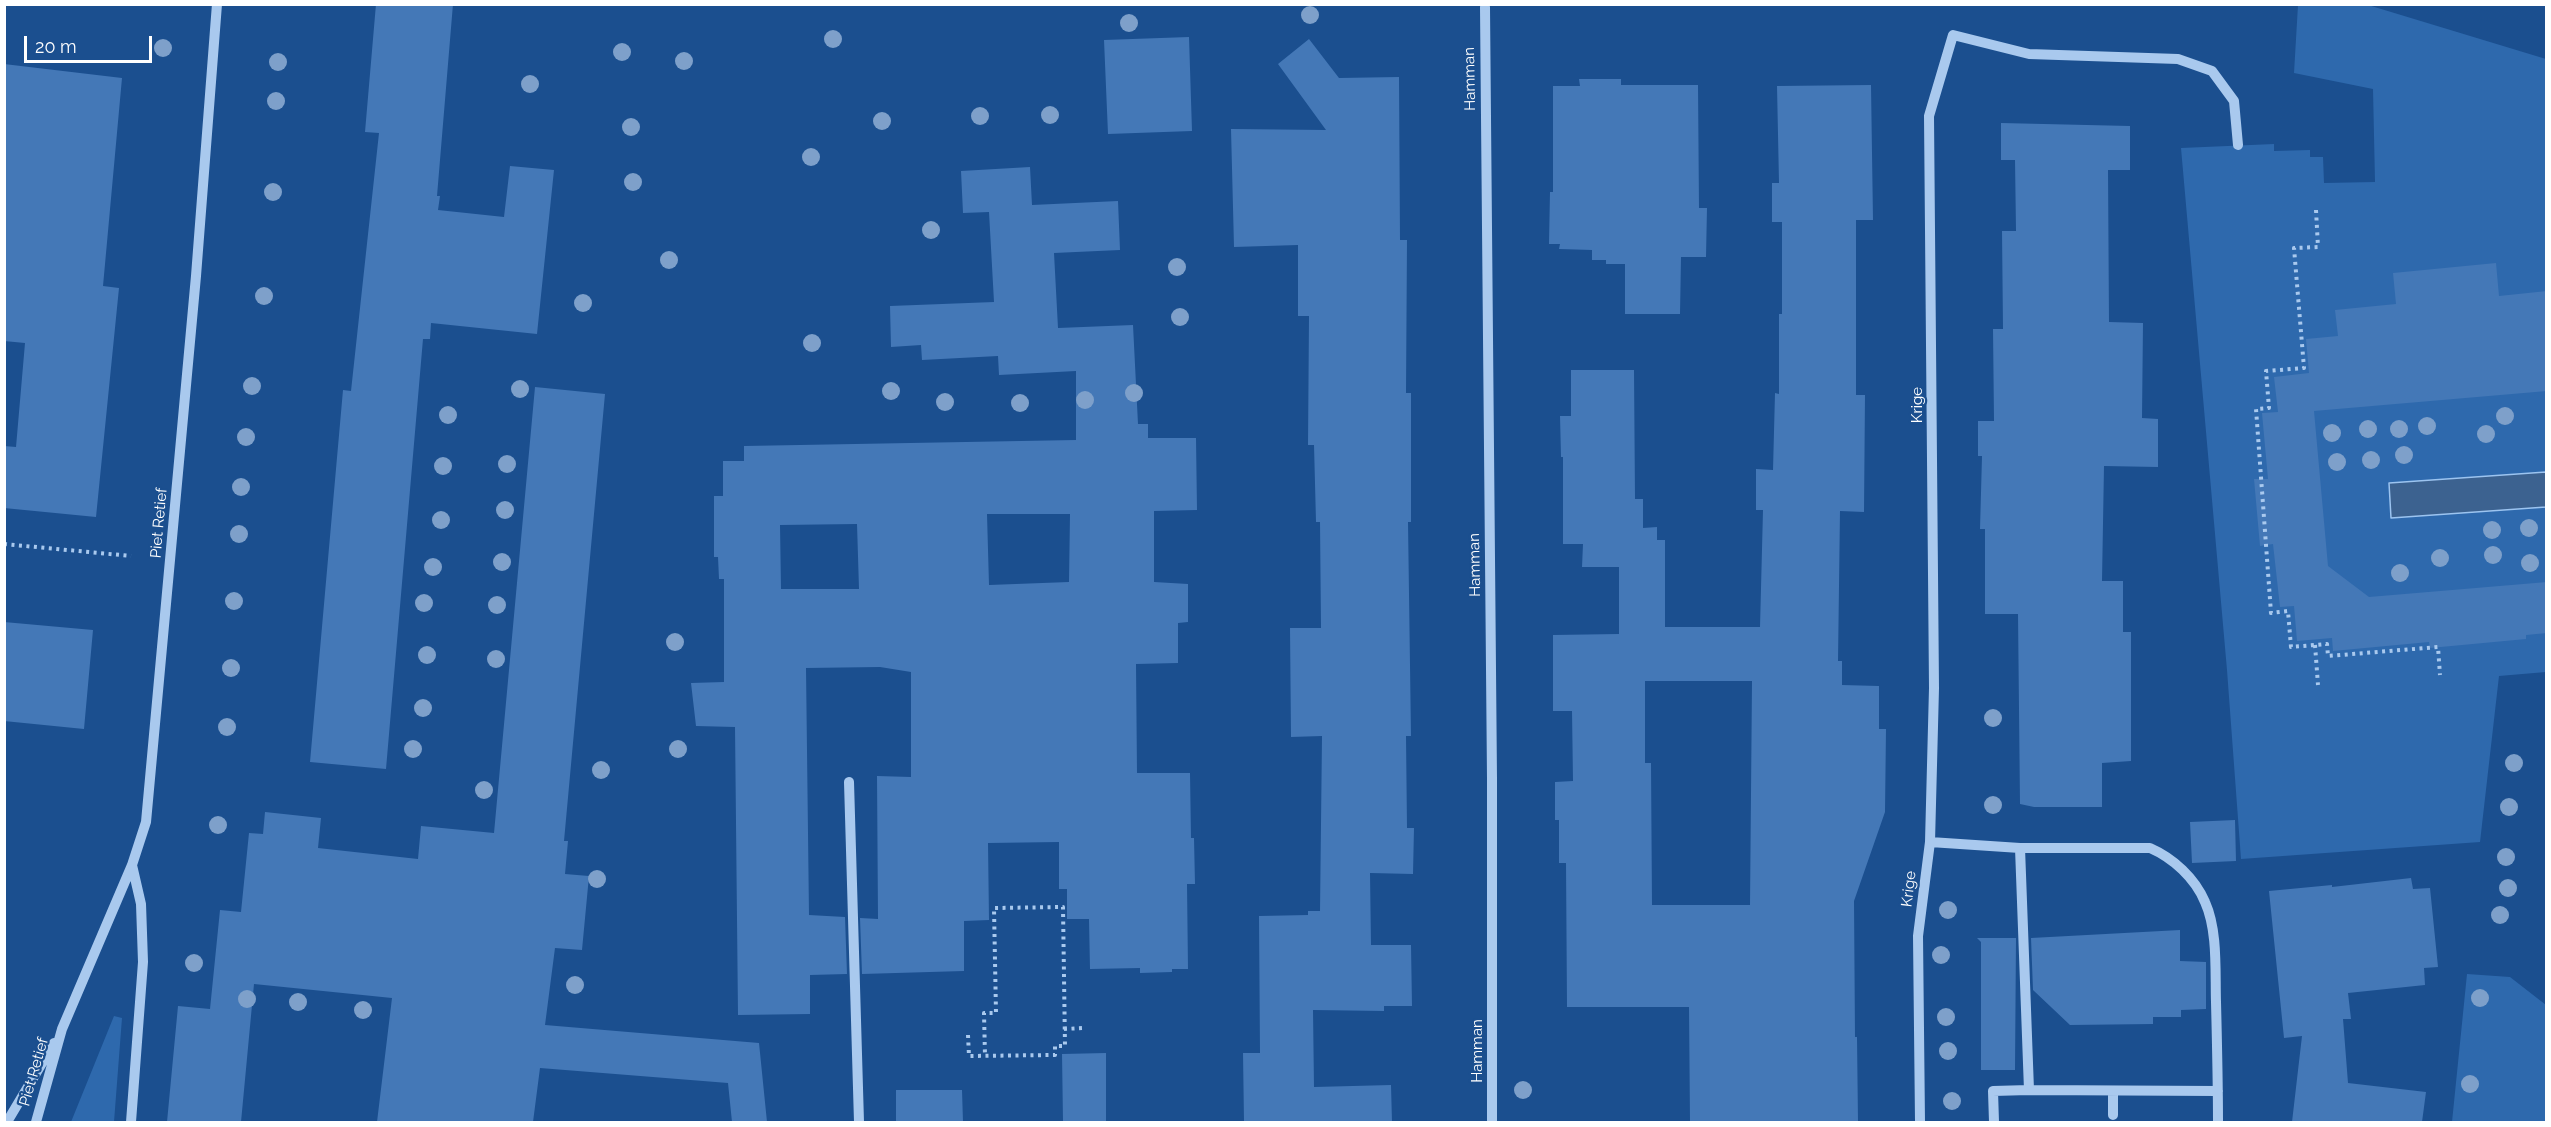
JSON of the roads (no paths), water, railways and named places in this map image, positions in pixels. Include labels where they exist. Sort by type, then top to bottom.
[{"type":"street","name":"Piet Retief","points":[[7,1122],[62,1029],[132,865],[146,822],[197,264],[217,4]]},
{"type":"street","name":"Hamman","points":[[1485,8],[1492,779],[1492,1122]]},
{"type":"street","name":"Krige","points":[[1920,1122],[1918,936],[1930,842],[1934,688],[1929,116],[1953,35],[2029,54],[2178,59],[2212,71],[2234,101],[2238,146]]},
{"type":"street","points":[[849,782],[859,1122]]},
{"type":"street","points":[[1930,842],[2020,848],[2150,848],[2169,856],[2188,876],[2205,901],[2211,928],[2216,970],[2218,1122]]},
{"type":"street","points":[[2020,848],[2029,1090]]},
{"type":"street","points":[[131,1122],[143,962],[141,904],[132,865]]},
{"type":"street","name":"Piet Retief","points":[[36,1122],[62,1029]]},
{"type":"street","points":[[1994,1122],[1993,1091],[2218,1091]]},
{"type":"street","points":[[2113,1091],[2113,1115]]}]
